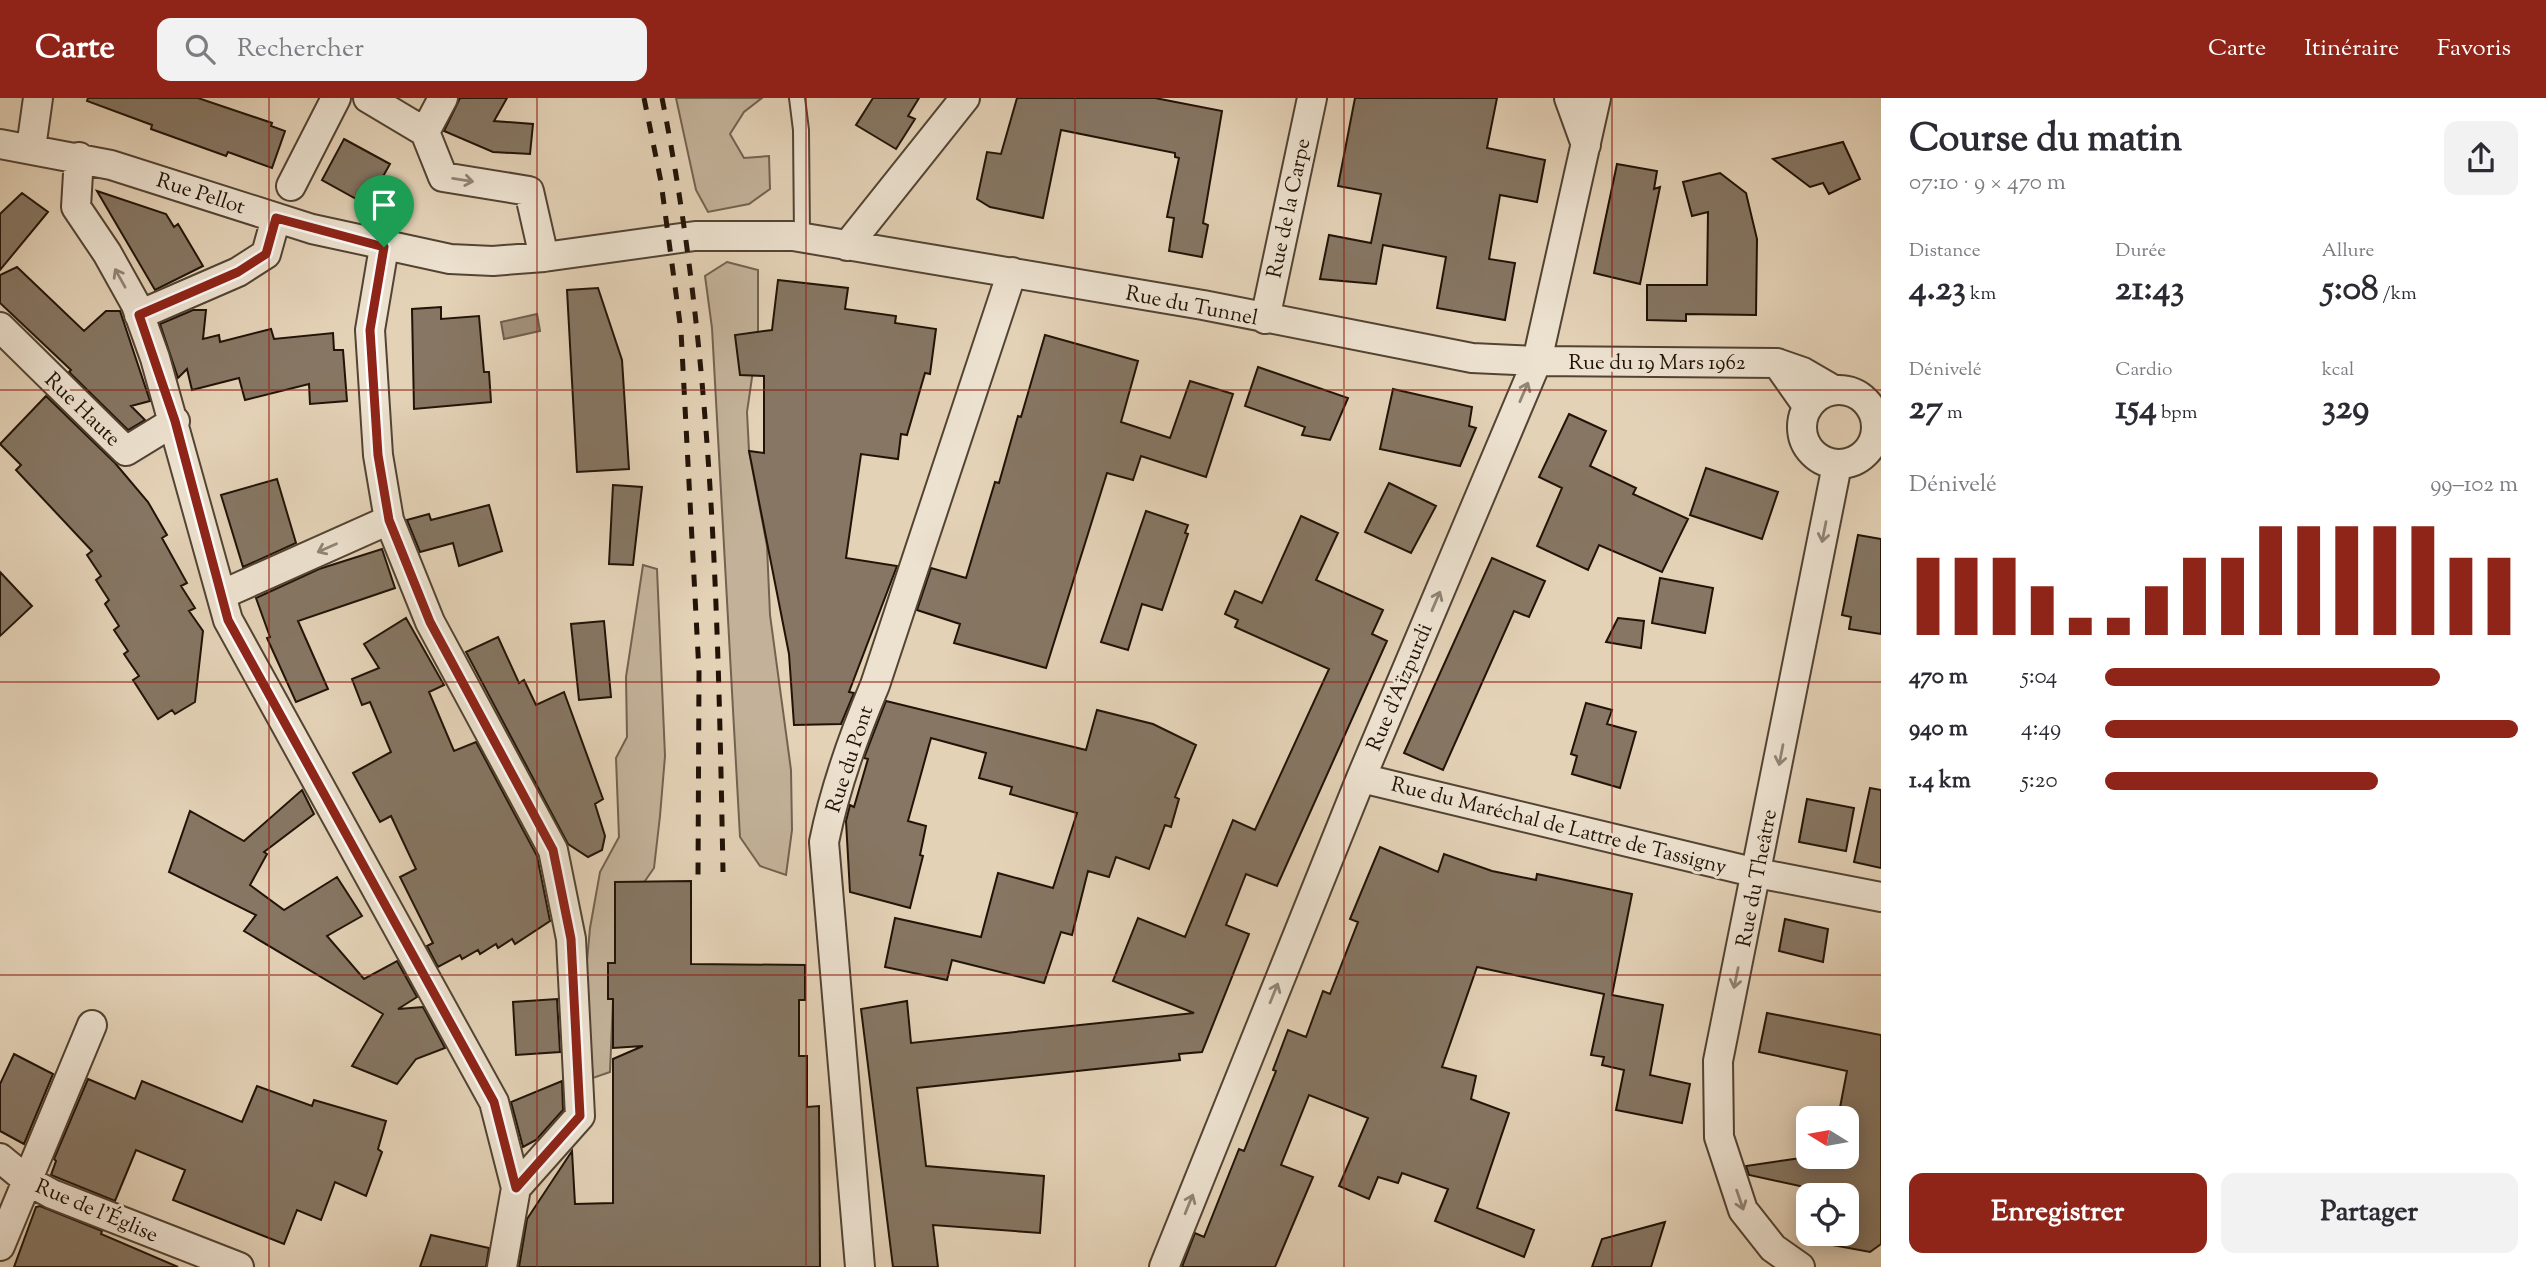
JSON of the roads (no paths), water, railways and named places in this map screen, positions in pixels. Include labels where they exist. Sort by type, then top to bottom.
[{"type":"street","points":[[31,148],[38,98]]},
{"type":"street","points":[[291,186],[336,98]]},
{"type":"street","points":[[368,98],[425,132],[443,177],[529,191],[544,257]]},
{"type":"street","points":[[425,132],[443,98]]},
{"type":"street","points":[[848,246],[965,98]]},
{"type":"street","name":"Rue de la Carpe","points":[[1265,319],[1312,98]]},
{"type":"street","points":[[1569,98],[1586,145]]},
{"type":"street","name":"Rue d'Aïzpurdi","points":[[1164,1267],[1360,778],[1537,362],[1597,98]]},
{"type":"street","name":"Rue Pellot","points":[[0,144],[79,158],[168,181],[276,218],[384,247],[450,259],[493,261],[609,250]]},
{"type":"street","points":[[79,158],[76,207],[107,253],[139,315],[175,421],[228,620],[494,1102],[516,1188],[502,1267]]},
{"type":"street","points":[[139,315],[238,272],[266,254],[276,218]]},
{"type":"street","name":"Rue du Tunnel","points":[[609,250],[695,236],[736,234],[802,237],[1012,272],[1472,358],[1537,362]]},
{"type":"street","points":[[384,247],[370,330],[378,455],[389,520],[430,622],[553,850],[571,939],[580,1116],[516,1188]]},
{"type":"street","name":"Rue du Pont","points":[[860,1267],[824,842],[833,798],[849,746],[875,685],[1012,272]]},
{"type":"street","name":"Rue Haute","points":[[0,327],[126,451],[175,421]]},
{"type":"street","name":"Rue du 19 Mars 1962","points":[[1537,362],[1777,363]]},
{"type":"street","points":[[1777,363],[1803,372],[1834,390],[1852,392],[1863,398],[1877,421],[1878,435],[1871,447],[1859,459],[1838,465],[1814,455],[1802,432],[1808,407],[1822,394],[1834,390]]},
{"type":"street","points":[[1777,363],[1808,407]]},
{"type":"street","name":"Rue du Theâtre","points":[[1800,1267],[1773,1248],[1743,1210],[1719,1137],[1718,1061],[1758,873],[1838,465]]},
{"type":"street","points":[[221,595],[389,520]]},
{"type":"street","name":"Rue du Maréchal de Lattre de Tassigny","points":[[1360,778],[1758,873],[1881,897]]},
{"type":"street","points":[[0,1246],[92,1026]]},
{"type":"street","name":"Rue de l'Église","points":[[0,1158],[28,1181],[52,1194],[239,1267]]},
{"type":"lane","points":[[797,98],[801,130],[802,237]]},
{"type":"railway","points":[[644,98],[661,182],[681,331],[699,672],[698,877]]},
{"type":"railway","points":[[662,98],[692,290],[710,484],[719,678],[723,872]]}]
